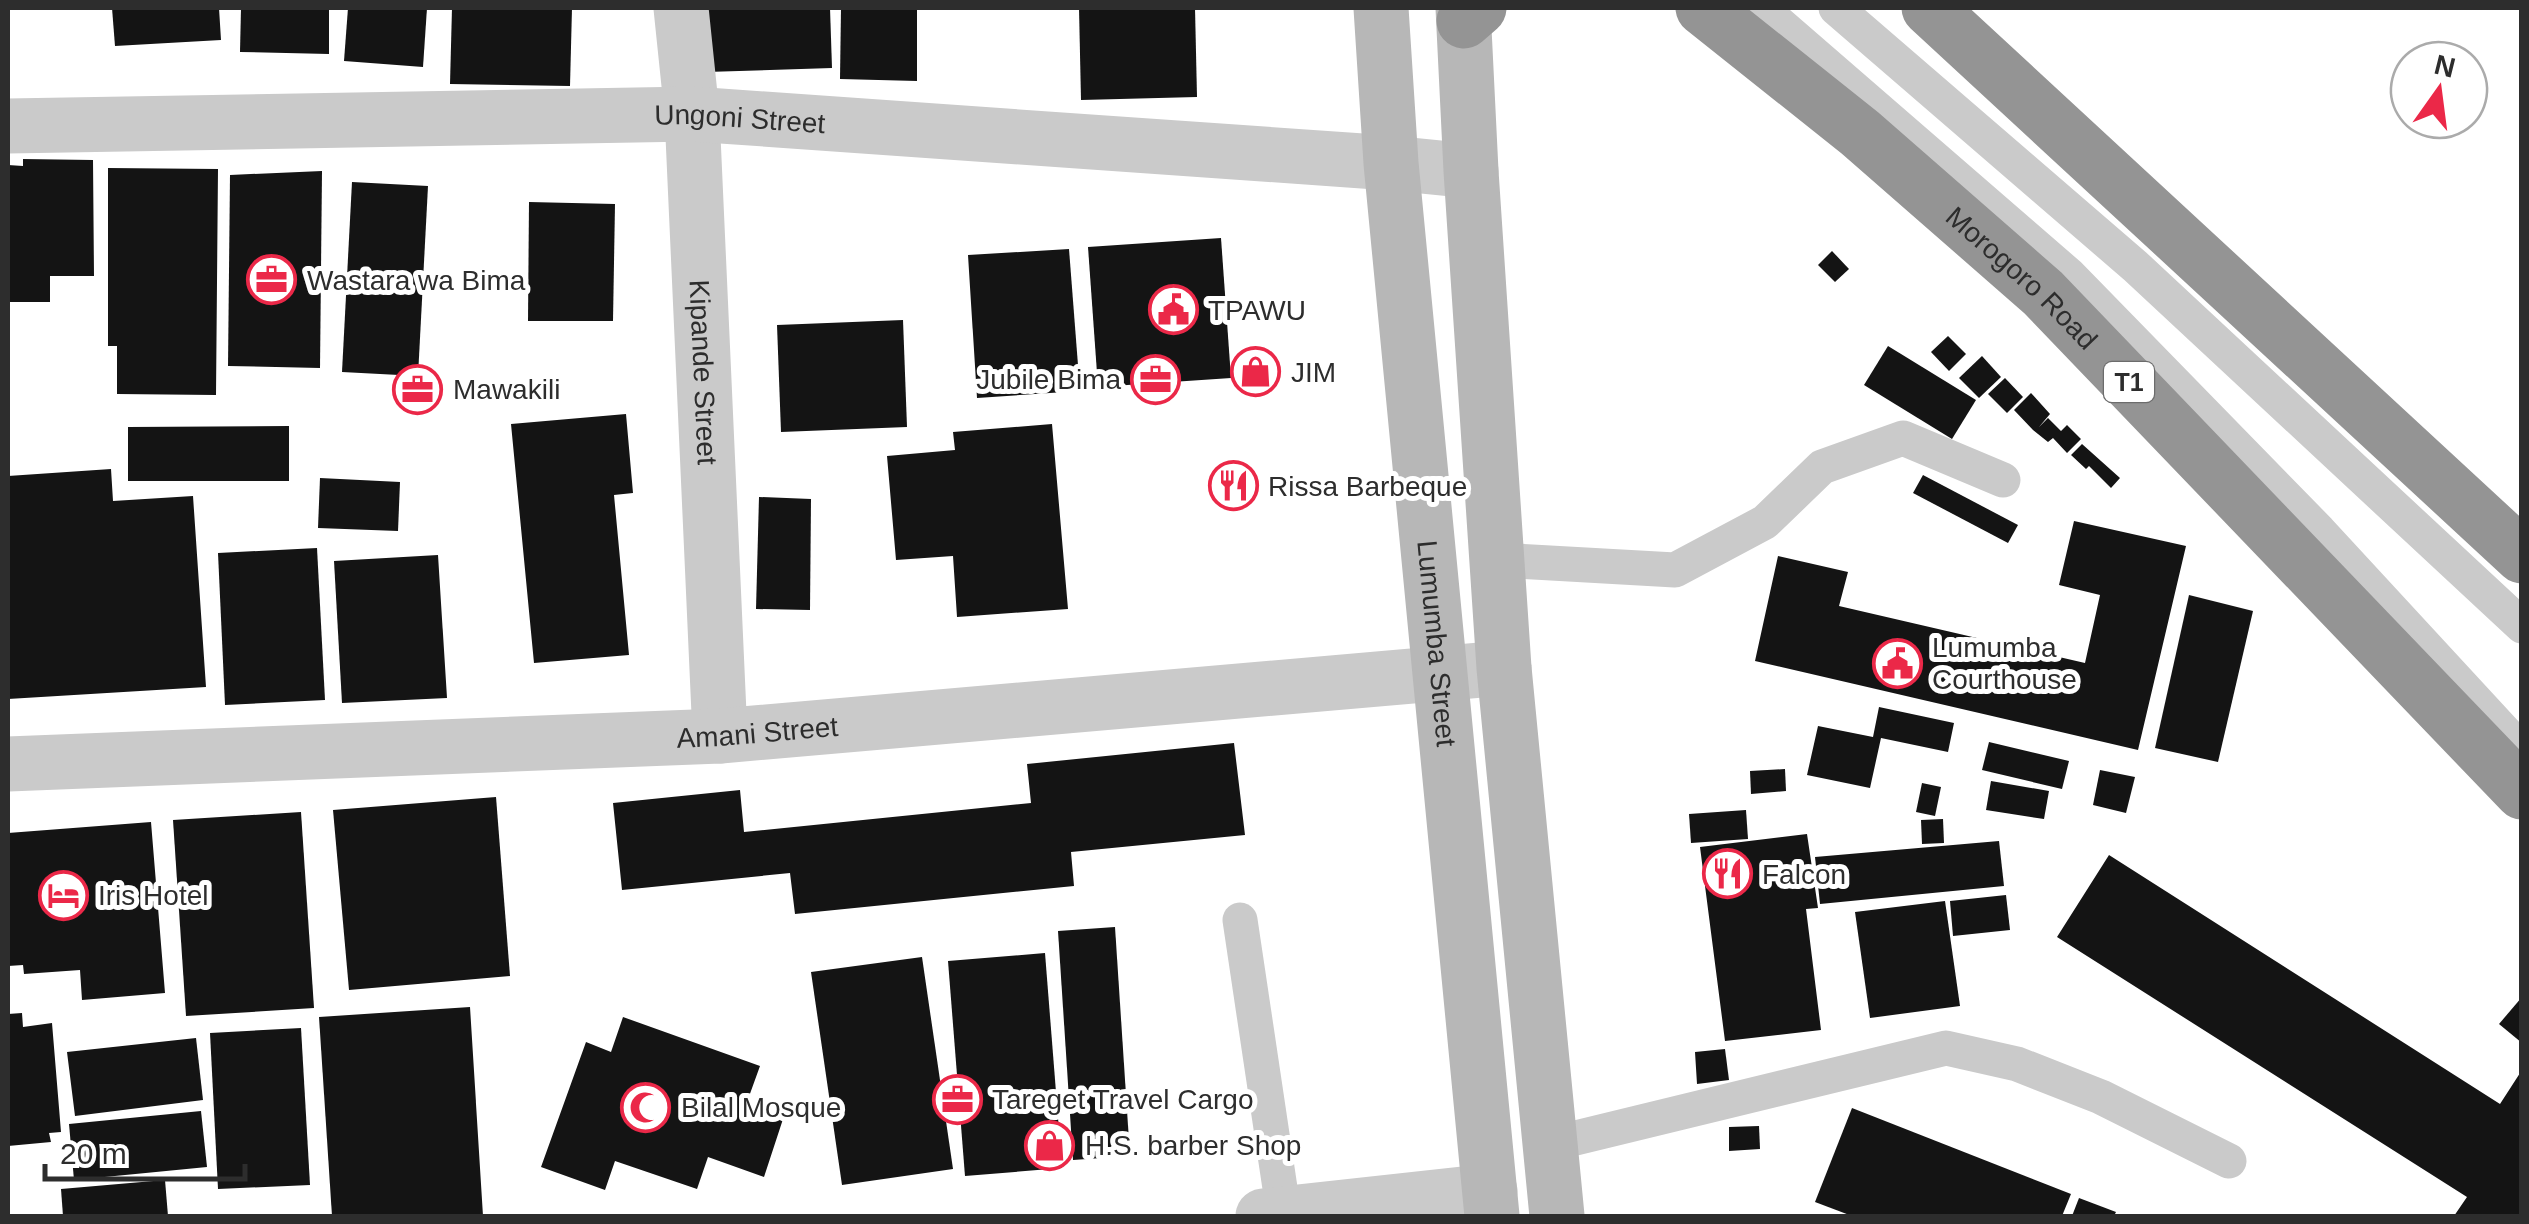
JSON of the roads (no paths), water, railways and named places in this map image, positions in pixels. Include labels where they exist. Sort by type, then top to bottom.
[{"type":"highway","name":"Morogoro Road","points":[[1703,8],[1860,133],[2043,293],[2522,792]]},
{"type":"highway","points":[[1930,8],[2522,556]]},
{"type":"main road","name":"Lumumba Street","points":[[1381,8],[1392,163],[1491,1204]]},
{"type":"main road","points":[[1469,12],[1470,171],[1504,668],[1557,1216]]},
{"type":"street","name":"Kipande Street","points":[[681,8],[692,114],[720,736]]},
{"type":"street","name":"Ungoni Street","points":[[8,126],[692,114],[1470,171]]},
{"type":"street","name":"Amani Street","points":[[8,764],[720,736],[1504,668]]},
{"type":"street","points":[[1273,1216],[1491,1204]]},
{"type":"lane","name":"Morogoro Road","points":[[1761,8],[2069,275],[2305,517],[2522,751]]},
{"type":"lane","points":[[1836,8],[2136,266],[2522,626]]},
{"type":"lane","points":[[1497,560],[1675,570],[1765,522],[1822,467],[1903,438],[2003,480]]},
{"type":"lane","points":[[1240,920],[1273,1216]]},
{"type":"lane","points":[[1550,1144],[1946,1048],[2017,1064],[2229,1161]]},
{"type":"place","name":"Wastara wa Bima","points":[[272,280]]},
{"type":"place","name":"TPAWU","points":[[1173,310]]},
{"type":"place","name":"JIM","points":[[1256,372]]},
{"type":"place","name":"Jubile Bima","points":[[1156,379]]},
{"type":"place","name":"Mawakili","points":[[418,389]]},
{"type":"place","name":"Rissa Barbeque","points":[[1233,486]]},
{"type":"place","name":"Lumumba Courthouse","points":[[1897,663]]},
{"type":"place","name":"Falcon","points":[[1727,874]]},
{"type":"place","name":"Iris Hotel","points":[[63,895]]},
{"type":"place","name":"Tareget Travel Cargo","points":[[957,1099]]},
{"type":"place","name":"Bilal Mosque","points":[[646,1107]]},
{"type":"place","name":"H.S. barber Shop","points":[[1050,1145]]}]
